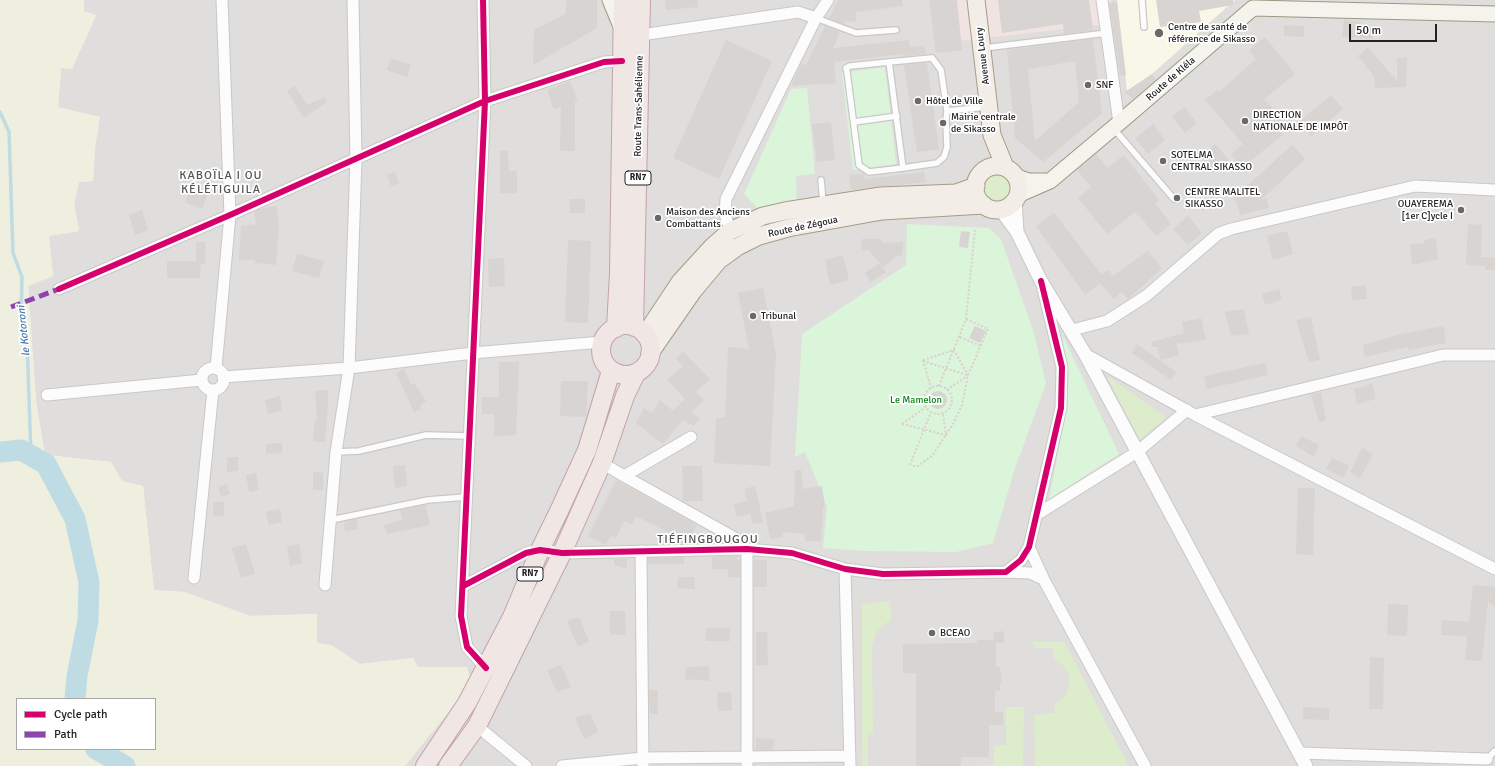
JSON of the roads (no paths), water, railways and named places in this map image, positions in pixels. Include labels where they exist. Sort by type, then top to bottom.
[{"type":"highway","name":"RN7","points":[[622,29],[623,0]]},
{"type":"highway","name":"RN7","points":[[641,0],[641,32]]},
{"type":"highway","name":"Route Trans-Sahélienne","points":[[616,328],[619,273],[622,29]]},
{"type":"highway","name":"Route Trans-Sahélienne","points":[[641,32],[640,331],[650,346],[650,353]]},
{"type":"highway","points":[[636,373],[623,375],[611,371],[603,361],[601,348],[602,342],[610,331],[616,328],[628,326],[640,331]]},
{"type":"highway","name":"RN7","points":[[448,766],[477,726],[562,553],[602,462],[625,396],[636,373],[646,365],[650,353]]},
{"type":"highway","name":"RN7","points":[[425,766],[459,716],[512,617],[540,550],[587,450],[611,371]]},
{"type":"main road","points":[[610,0],[622,29]]},
{"type":"main road","points":[[641,32],[648,13],[649,0]]},
{"type":"main road","name":"Avenue Loury","points":[[976,0],[992,135]]},
{"type":"main road","name":"Route de Kléla","points":[[1017,198],[1050,181],[1255,4],[1495,14]]},
{"type":"main road","points":[[992,135],[1019,186],[1017,198],[1007,208],[1001,210],[989,208],[984,205],[978,197],[976,186],[978,178],[987,168],[992,135]]},
{"type":"main road","points":[[987,168],[999,166],[1029,181],[1050,181]]},
{"type":"main road","name":"Route de Zégoua","points":[[640,331],[680,282],[730,231],[763,216],[881,196],[956,193],[976,186]]},
{"type":"main road","name":"Route de Zégoua","points":[[650,353],[693,291],[715,265],[737,247],[759,236],[788,228],[882,211],[984,205]]},
{"type":"street","points":[[216,368],[230,215],[222,0]]},
{"type":"street","points":[[325,586],[336,452],[349,368],[356,159],[353,0]]},
{"type":"street","points":[[483,0],[485,101],[466,496],[462,616],[467,647],[486,668]]},
{"type":"street","points":[[730,231],[725,214],[726,199],[816,18],[828,0]]},
{"type":"street","points":[[1102,0],[1107,33],[1116,125]]},
{"type":"street","points":[[641,32],[798,12],[816,18]]},
{"type":"street","points":[[59,289],[230,215],[485,101],[604,62],[622,61]]},
{"type":"street","points":[[1072,330],[1107,321],[1146,296],[1218,234],[1231,229],[1415,186],[1495,190]]},
{"type":"street","points":[[1017,198],[1017,232]]},
{"type":"street","points":[[1001,210],[1017,232],[1041,281],[1072,330],[1306,766]]},
{"type":"street","points":[[1006,572],[1020,560],[1028,547],[1061,408],[1062,367],[1041,281]]},
{"type":"street","points":[[223,377],[349,368],[474,353],[602,342]]},
{"type":"street","points":[[1085,354],[1191,412],[1495,569]]},
{"type":"street","points":[[1036,515],[1137,452],[1191,412],[1443,355],[1495,355]]},
{"type":"street","points":[[212,367],[222,372],[223,377],[221,386],[213,390],[208,389],[202,380],[205,370],[212,367]]},
{"type":"street","points":[[47,395],[202,380]]},
{"type":"street","points":[[194,578],[213,390]]},
{"type":"street","points":[[624,476],[691,437]]},
{"type":"street","points":[[602,462],[624,476],[733,536],[747,549],[747,761]]},
{"type":"street","points":[[1028,547],[1043,579],[1145,766]]},
{"type":"street","points":[[463,586],[526,553],[540,550],[562,553],[747,549],[792,553],[845,569],[883,574],[1006,572],[1030,573],[1043,579]]},
{"type":"street","points":[[641,551],[643,762]]},
{"type":"street","points":[[562,766],[643,762],[850,761],[845,569]]},
{"type":"street","points":[[477,726],[526,766]]},
{"type":"street","points":[[1299,753],[1491,755]]},
{"type":"lane","points":[[1142,0],[1144,27]]},
{"type":"lane","points":[[816,18],[856,33],[896,30]]},
{"type":"lane","points":[[982,48],[1107,33]]},
{"type":"lane","points":[[932,58],[941,70],[947,111],[947,147],[944,157],[938,164],[869,172],[859,165],[846,68],[850,66],[932,58]]},
{"type":"lane","points":[[889,62],[903,168]]},
{"type":"lane","points":[[947,111],[989,106]]},
{"type":"lane","points":[[854,122],[897,116]]},
{"type":"lane","points":[[1116,125],[1174,199]]},
{"type":"lane","points":[[821,180],[824,205]]},
{"type":"lane","points":[[336,452],[359,451],[426,435],[469,436]]},
{"type":"lane","points":[[331,520],[428,500],[466,496]]},
{"type":"waterway","name":"le Kotoroni","points":[[0,112],[9,132],[13,253],[22,277],[21,317],[27,339],[31,456]]},
{"type":"waterway","points":[[0,452],[21,450],[46,464],[75,519],[89,582],[88,621],[77,676],[75,698]]},
{"type":"waterway","points":[[98,750],[125,766]]},
{"type":"place","name":"Centre de santé de référence de Sikasso","points":[[1159,33]]},
{"type":"place","name":"SNF","points":[[1088,85]]},
{"type":"place","name":"Hôtel de Ville","points":[[918,101]]},
{"type":"place","name":"DIRECTION NATIONALE DE IMPÔT","points":[[1245,121]]},
{"type":"place","name":"Mairie centrale de Sikasso","points":[[943,123]]},
{"type":"place","name":"SOTELMA CENTRAL SIKASSO","points":[[1163,161]]},
{"type":"place","name":"CENTRE MALITEL SIKASSO","points":[[1177,198]]},
{"type":"place","name":"OUAYEREMA [1er C]ycle I","points":[[1461,210]]},
{"type":"place","name":"Maison des Anciens Combattants","points":[[658,218]]},
{"type":"place","name":"Tribunal","points":[[753,316]]},
{"type":"place","name":"BCEAO","points":[[932,633]]},
{"type":"district","name":"KABOÏLA I OU KÉLÉTIGUILA","points":[[221,183]]},
{"type":"district","name":"TIÉFINGBOUGOU","points":[[708,540]]},
{"type":"park label","name":"Le Mamelon","points":[[916,400]]}]
